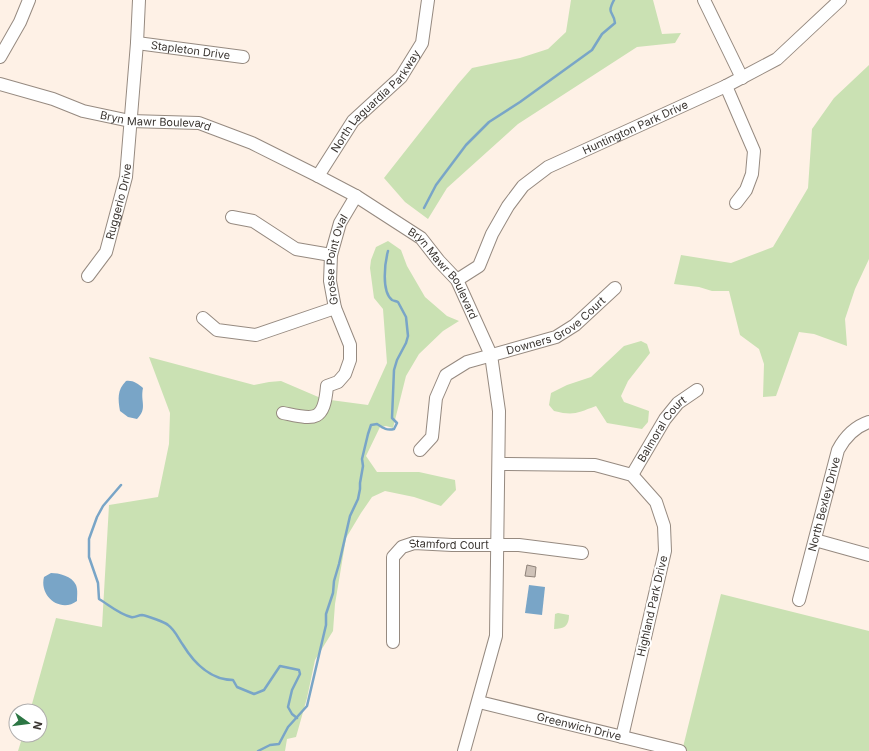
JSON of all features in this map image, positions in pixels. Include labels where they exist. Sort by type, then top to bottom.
[{"type":"street","points":[[0,57],[20,22],[29,0]]},
{"type":"street","name":"Ruggerio Drive","points":[[88,276],[106,252],[126,177],[139,0]]},
{"type":"street","points":[[428,0],[439,0]]},
{"type":"street","name":"North Laguardia Parkway","points":[[318,176],[353,121],[401,77],[422,43],[428,0]]},
{"type":"street","points":[[704,0],[742,78]]},
{"type":"street","name":"Huntington Park Drive","points":[[457,280],[479,266],[492,234],[508,206],[523,186],[548,167],[726,86],[777,59],[840,0]]},
{"type":"street","name":"Stapleton Drive","points":[[137,43],[243,57]]},
{"type":"street","name":"Bryn Mawr Boulevard","points":[[0,84],[53,99],[83,111],[130,121],[199,123],[252,143],[356,196],[420,238],[457,280],[491,355],[499,411],[496,636],[479,702],[464,751]]},
{"type":"street","points":[[726,86],[754,151],[752,174],[746,190],[736,203]]},
{"type":"street","name":"Grosse Point Oval","points":[[282,412],[308,418],[316,416],[323,409],[327,386],[338,382],[344,374],[350,360],[350,345],[336,308],[330,281],[331,255],[340,223],[356,196]]},
{"type":"street","points":[[232,217],[253,221],[296,249],[331,255]]},
{"type":"street","name":"Downers Grove Court","points":[[420,450],[432,437],[436,398],[446,375],[467,362],[556,337],[575,325],[615,288]]},
{"type":"street","points":[[203,318],[217,330],[256,335],[336,308]]},
{"type":"street","name":"Balmoral Court","points":[[632,474],[665,419],[678,403],[697,390]]},
{"type":"street","name":"North Bexley Drive","points":[[799,600],[838,450],[845,438],[860,425],[869,422]]},
{"type":"street","points":[[499,464],[595,465],[632,474]]},
{"type":"street","name":"Highland Park Drive","points":[[622,737],[665,551],[664,526],[656,502],[632,474]]},
{"type":"street","points":[[815,540],[869,555]]},
{"type":"street","name":"Stamford Court","points":[[393,642],[393,557],[402,547],[414,543],[519,545],[582,553]]},
{"type":"street","name":"Greenwich Drive","points":[[479,702],[680,751]]},
{"type":"green space","points":[[571,0],[653,0],[662,34],[681,33],[675,43],[637,47],[518,124],[447,188],[428,219],[405,202],[384,178],[472,68],[520,58],[548,49],[566,32]]},
{"type":"green space","points":[[869,65],[869,259],[855,289],[845,319],[847,346],[814,334],[799,332],[776,396],[763,397],[764,364],[759,349],[740,335],[729,291],[712,291],[699,287],[674,284],[681,255],[731,263],[773,247],[808,188],[812,129],[834,98]]},
{"type":"green space","points":[[388,241],[401,250],[407,266],[425,297],[447,316],[459,321],[443,331],[419,354],[406,376],[393,428],[386,426],[380,427],[366,456],[377,472],[419,472],[455,480],[456,490],[441,506],[414,497],[385,491],[372,497],[361,513],[346,538],[335,604],[333,631],[315,660],[307,698],[296,737],[287,739],[285,751],[18,751],[20,743],[48,743],[48,703],[32,703],[56,618],[102,627],[109,505],[158,497],[169,444],[170,413],[149,357],[254,385],[281,381],[323,399],[368,405],[387,363],[383,309],[374,298],[370,268],[371,260],[376,247]]},
{"type":"green space","points":[[641,341],[647,344],[650,353],[628,381],[621,396],[624,402],[649,411],[648,422],[642,429],[607,423],[596,406],[580,412],[566,413],[554,411],[549,405],[551,393],[567,385],[591,377],[624,346]]},
{"type":"green space","points":[[721,594],[869,631],[869,751],[682,751]]},
{"type":"green space","points":[[558,613],[569,615],[568,622],[561,628],[554,629],[555,614]]},
{"type":"water","points":[[126,381],[133,382],[143,388],[143,408],[137,419],[128,417],[120,411],[119,395],[123,384]]},
{"type":"water","points":[[51,573],[72,579],[77,589],[77,601],[64,605],[58,604],[48,597],[43,584],[44,577]]},
{"type":"water","points":[[529,585],[545,587],[542,615],[525,613]]},
{"type":"building","points":[[527,565],[536,567],[535,577],[525,576]]},
{"type":"waterway","points":[[424,208],[436,185],[466,145],[489,122],[520,102],[592,50],[602,34],[615,23],[611,11],[614,0]]},
{"type":"waterway","points":[[258,751],[270,745],[279,744],[288,727],[307,706],[326,625],[326,614],[333,593],[334,581],[350,516],[358,499],[363,466],[362,459],[368,434],[371,425],[377,424],[385,429],[392,430],[397,423],[392,418],[394,370],[408,336],[406,317],[398,302],[392,300],[386,290],[385,269],[388,251]]},
{"type":"waterway","points":[[121,485],[103,506],[97,517],[89,539],[89,557],[98,583],[99,599],[118,612],[127,616],[132,617],[142,615],[166,624],[175,632],[192,658],[210,674],[233,680],[237,687],[254,694],[264,690],[280,666],[299,670],[300,674],[292,690],[288,707],[292,714],[297,718]]}]
